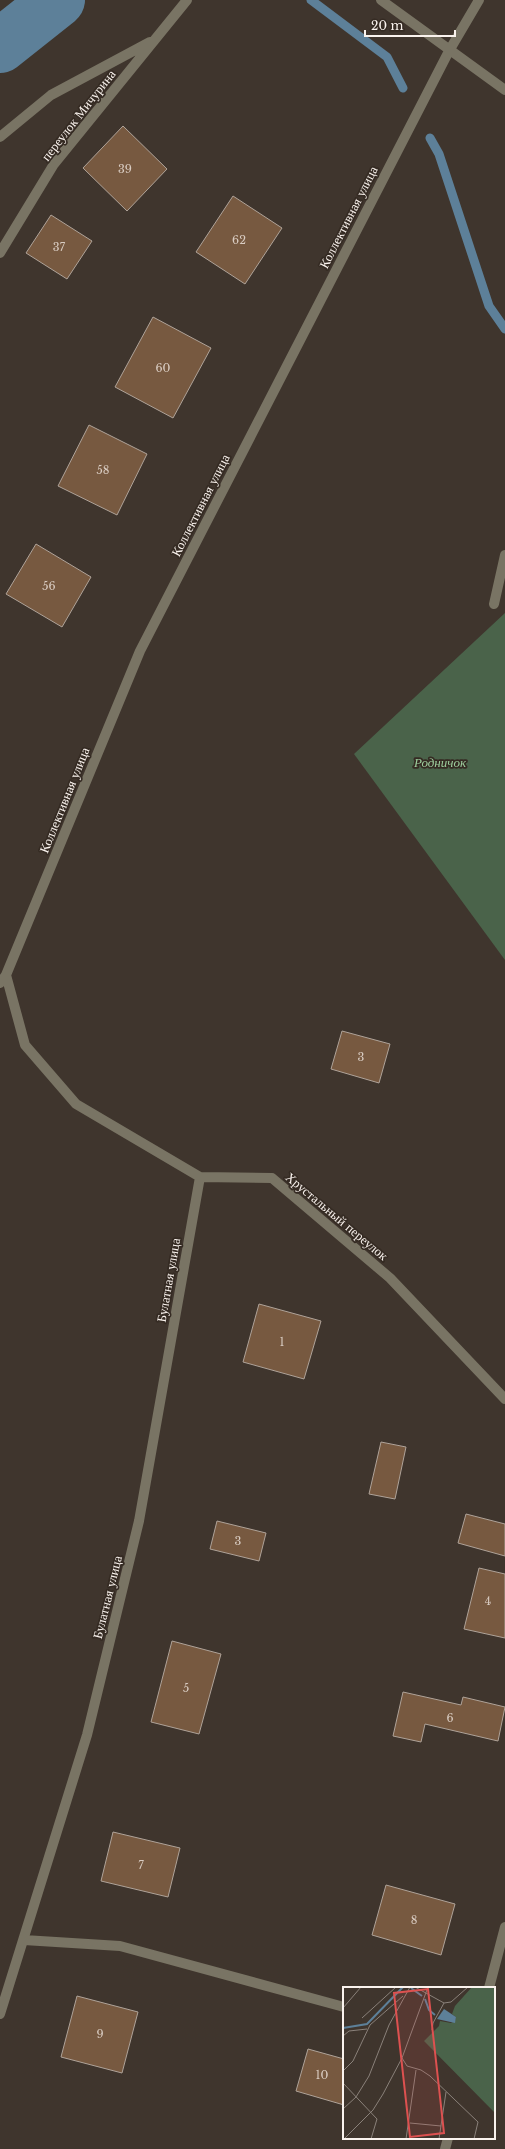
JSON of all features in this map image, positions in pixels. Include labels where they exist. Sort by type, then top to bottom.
[{"type":"street","name":"переулок Мичурина","points":[[0,252],[54,164],[187,0]]},
{"type":"street","points":[[381,0],[449,51],[505,90]]},
{"type":"street","name":"Коллективная улица","points":[[3,979],[140,650],[449,51],[479,0]]},
{"type":"street","points":[[0,137],[50,95],[154,40]]},
{"type":"street","points":[[494,604],[505,555]]},
{"type":"street","name":"Хрустальный переулок","points":[[3,979],[25,1045],[76,1104],[200,1177],[272,1178],[390,1278],[505,1400]]},
{"type":"street","name":"Булатная улица","points":[[0,2014],[87,1735],[139,1521],[200,1177]]},
{"type":"street","points":[[489,1987],[505,1928]]},
{"type":"street","points":[[24,1940],[120,1946],[343,2007]]},
{"type":"street","points":[[445,2149],[448,2139]]},
{"type":"green space","name":"Родничок","points":[[505,613],[505,960],[354,754]]},
{"type":"building","points":[[123,126],[167,169],[127,211],[83,168]]},
{"type":"building","points":[[233,196],[282,228],[245,284],[196,252]]},
{"type":"building","points":[[51,215],[92,241],[67,279],[26,253]]},
{"type":"building","points":[[153,317],[211,348],[173,418],[115,387]]},
{"type":"building","points":[[89,425],[147,454],[117,515],[58,486]]},
{"type":"building","points":[[36,544],[91,577],[62,627],[6,594]]},
{"type":"building","points":[[342,1031],[390,1044],[379,1083],[331,1069]]},
{"type":"building","points":[[259,1304],[321,1321],[304,1379],[243,1362]]},
{"type":"building","points":[[381,1442],[406,1447],[395,1499],[369,1494]]},
{"type":"building","points":[[466,1514],[505,1524],[505,1556],[458,1543]]},
{"type":"building","points":[[217,1521],[266,1533],[259,1561],[210,1549]]},
{"type":"building","points":[[479,1568],[505,1574],[505,1638],[464,1629]]},
{"type":"building","points":[[172,1641],[221,1654],[199,1734],[151,1722]]},
{"type":"building","points":[[403,1692],[461,1705],[463,1697],[505,1707],[498,1741],[425,1724],[421,1742],[393,1736]]},
{"type":"building","points":[[113,1832],[180,1848],[168,1897],[101,1881]]},
{"type":"building","points":[[386,1885],[455,1904],[441,1955],[372,1935]]},
{"type":"building","points":[[77,1996],[138,2012],[122,2073],[61,2057]]},
{"type":"building","points":[[308,2049],[343,2059],[343,2105],[296,2091]]},
{"type":"waterway","points":[[0,46],[58,0]]},
{"type":"waterway","points":[[311,0],[387,57],[403,88]]},
{"type":"waterway","points":[[430,138],[439,154],[489,306],[505,329]]}]
